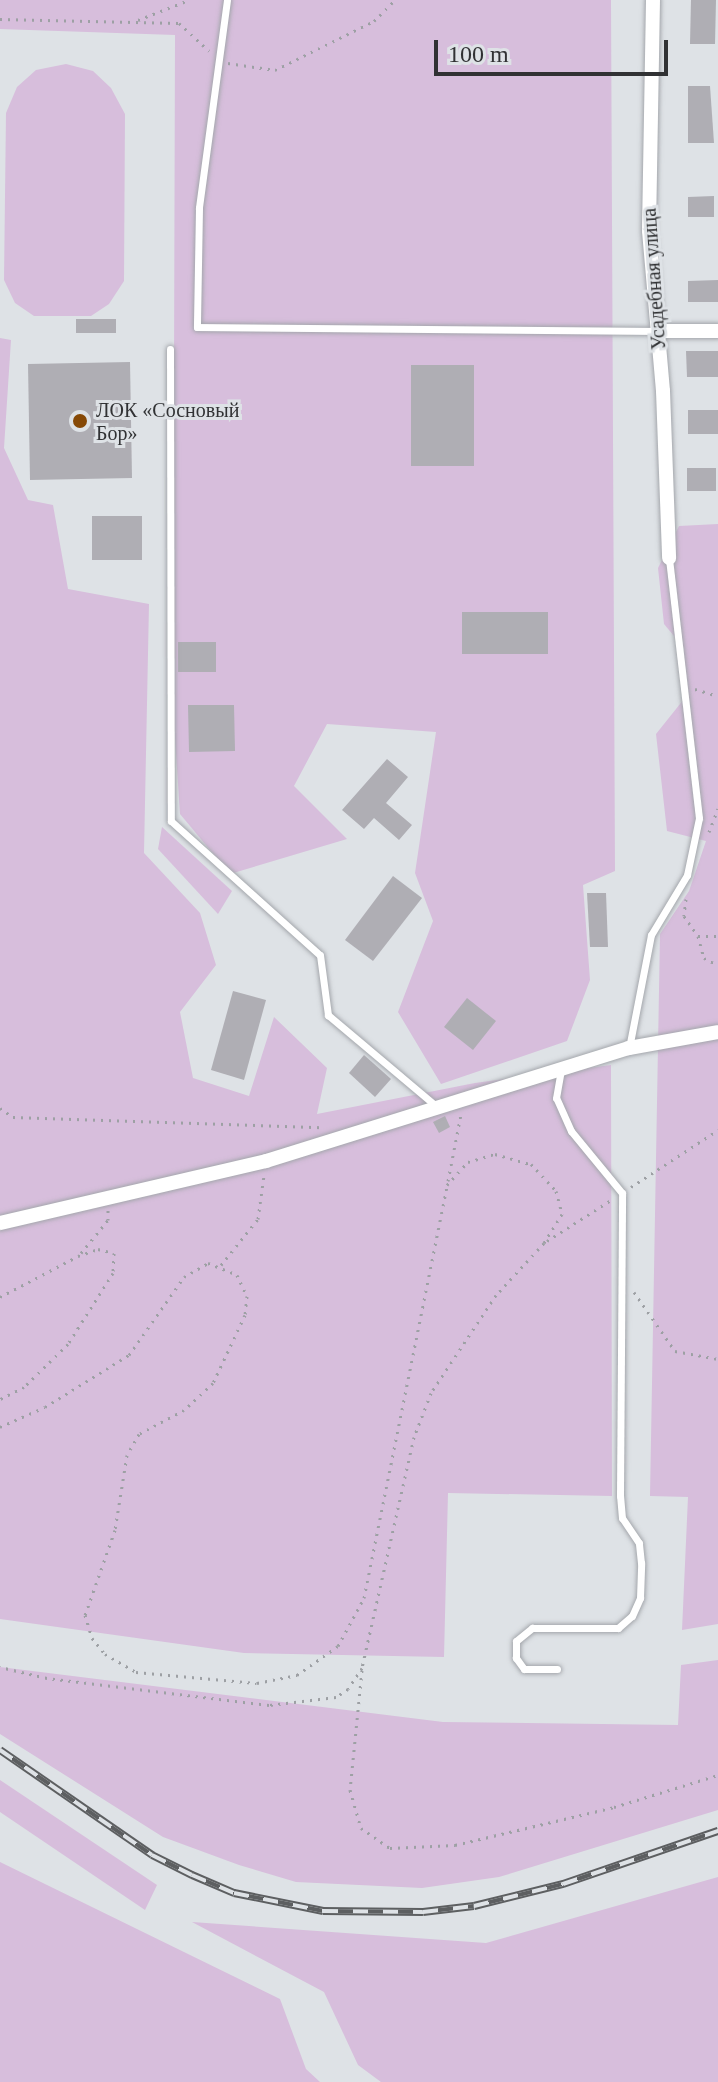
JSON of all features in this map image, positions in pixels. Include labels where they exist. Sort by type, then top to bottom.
[{"type":"street","name":"Усадебная улица","points":[[653,0],[649,231],[669,558]]},
{"type":"street","points":[[657,331],[718,331]]},
{"type":"street","points":[[0,1223],[266,1161],[629,1048],[718,1032]]},
{"type":"lane","points":[[227,0],[222,62],[199,208],[197,327],[657,331]]},
{"type":"lane","points":[[170,349],[171,821],[320,955],[328,1015],[438,1107]]},
{"type":"lane","points":[[629,1048],[651,935],[687,875],[699,818],[687,686],[669,558]]},
{"type":"lane","points":[[557,1669],[524,1669],[516,1658],[516,1641],[532,1628],[618,1628],[632,1616],[640,1598],[639,1543],[622,1518],[620,1496],[622,1193],[571,1131],[556,1098],[561,1069]]},
{"type":"path","points":[[132,22],[189,0]]},
{"type":"path","points":[[0,19],[179,23],[222,62],[275,70],[374,21],[395,0]]},
{"type":"path","points":[[687,686],[718,696]]},
{"type":"path","points":[[698,936],[704,958],[718,965]]},
{"type":"path","points":[[0,1427],[45,1407],[129,1355],[184,1277],[208,1263],[221,1265],[237,1275],[247,1296],[245,1315],[203,1397],[153,1423],[127,1455],[115,1530],[85,1615],[92,1638],[105,1654],[136,1672],[257,1683],[297,1675],[338,1646],[364,1598],[464,1099]]},
{"type":"path","points":[[0,1108],[13,1117],[323,1127]]},
{"type":"path","points":[[447,1185],[468,1162],[495,1154],[531,1164],[556,1191],[562,1214],[544,1243],[496,1295],[431,1393],[414,1437],[362,1668],[350,1790],[361,1828],[390,1848],[455,1845],[614,1807],[718,1775]]},
{"type":"path","points":[[221,1265],[258,1219],[266,1161]]},
{"type":"path","points":[[78,1256],[108,1220],[109,1198]]},
{"type":"path","points":[[0,1297],[78,1256],[98,1249],[114,1253],[113,1273],[68,1344],[24,1387],[0,1399]]},
{"type":"path","points":[[622,1274],[675,1351],[718,1359]]},
{"type":"path","points":[[0,1667],[47,1678],[269,1705],[336,1697],[348,1689],[362,1668]]},
{"type":"shaded area","points":[[0,0],[611,0],[615,871],[583,885],[590,980],[567,1041],[441,1084],[398,1012],[433,921],[415,873],[436,732],[327,724],[294,786],[347,839],[230,874],[180,814],[173,708],[175,35],[0,29]]},
{"type":"shaded area","points":[[66,64],[93,71],[111,88],[125,114],[124,281],[109,304],[91,316],[34,316],[15,303],[4,280],[6,113],[17,87],[36,70]]},
{"type":"shaded area","points":[[0,338],[11,340],[4,448],[28,500],[53,505],[68,589],[149,604],[144,853],[200,913],[216,965],[180,1012],[193,1078],[249,1096],[274,1017],[327,1068],[317,1114],[475,1083],[611,1065],[612,1496],[448,1493],[444,1657],[244,1653],[0,1619]]},
{"type":"shaded area","points":[[718,524],[718,1624],[682,1630],[688,1497],[650,1496],[660,934],[689,891],[706,841],[667,831],[656,734],[684,699],[684,648],[664,624],[658,568],[679,526]]},
{"type":"shaded area","points":[[162,827],[232,891],[218,914],[158,849]]},
{"type":"shaded area","points":[[718,1660],[718,1810],[499,1877],[422,1888],[296,1882],[239,1865],[163,1837],[0,1734],[0,1667],[443,1722],[678,1725],[681,1665]]},
{"type":"shaded area","points":[[0,1780],[157,1885],[145,1910],[0,1812]]},
{"type":"shaded area","points":[[0,1862],[280,1999],[306,2069],[320,2082],[0,2082]]},
{"type":"shaded area","points":[[718,1877],[718,2082],[381,2082],[358,2065],[324,1992],[192,1922],[486,1943]]},
{"type":"building","points":[[691,0],[716,0],[715,44],[690,44]]},
{"type":"building","points":[[688,86],[710,86],[714,143],[688,143]]},
{"type":"building","points":[[714,196],[714,217],[688,217],[688,197]]},
{"type":"building","points":[[718,280],[718,302],[688,302],[688,281]]},
{"type":"building","points":[[76,319],[116,319],[116,333],[76,333]]},
{"type":"building","points":[[686,351],[718,351],[718,377],[687,377]]},
{"type":"building","name":"ЛОК «Сосновый Бор»","points":[[130,362],[132,478],[30,480],[28,364]]},
{"type":"building","points":[[411,365],[474,365],[474,466],[411,466]]},
{"type":"building","points":[[688,410],[718,410],[718,434],[688,434]]},
{"type":"building","points":[[687,468],[716,468],[716,491],[687,491]]},
{"type":"building","points":[[92,516],[142,516],[142,560],[92,560]]},
{"type":"building","points":[[462,612],[548,612],[548,654],[462,654]]},
{"type":"building","points":[[178,642],[216,642],[216,672],[178,672]]},
{"type":"building","points":[[188,705],[234,705],[235,751],[189,752]]},
{"type":"building","points":[[387,759],[408,777],[386,803],[412,825],[399,840],[374,818],[364,829],[342,810]]},
{"type":"building","points":[[393,876],[422,898],[373,961],[345,940]]},
{"type":"building","points":[[587,893],[606,893],[608,947],[590,947]]},
{"type":"building","points":[[233,991],[266,1000],[244,1080],[211,1070]]},
{"type":"building","points":[[467,998],[496,1021],[473,1050],[444,1027]]},
{"type":"building","points":[[364,1055],[391,1079],[375,1097],[349,1073]]},
{"type":"building","points":[[445,1116],[450,1127],[439,1133],[433,1122]]},
{"type":"railway","points":[[0,1750],[152,1855],[192,1875],[234,1893],[323,1911],[423,1912],[474,1906],[563,1884],[718,1831]]},
{"type":"place","name":"ЛОК «Сосновый Бор»","points":[[80,421]]}]
